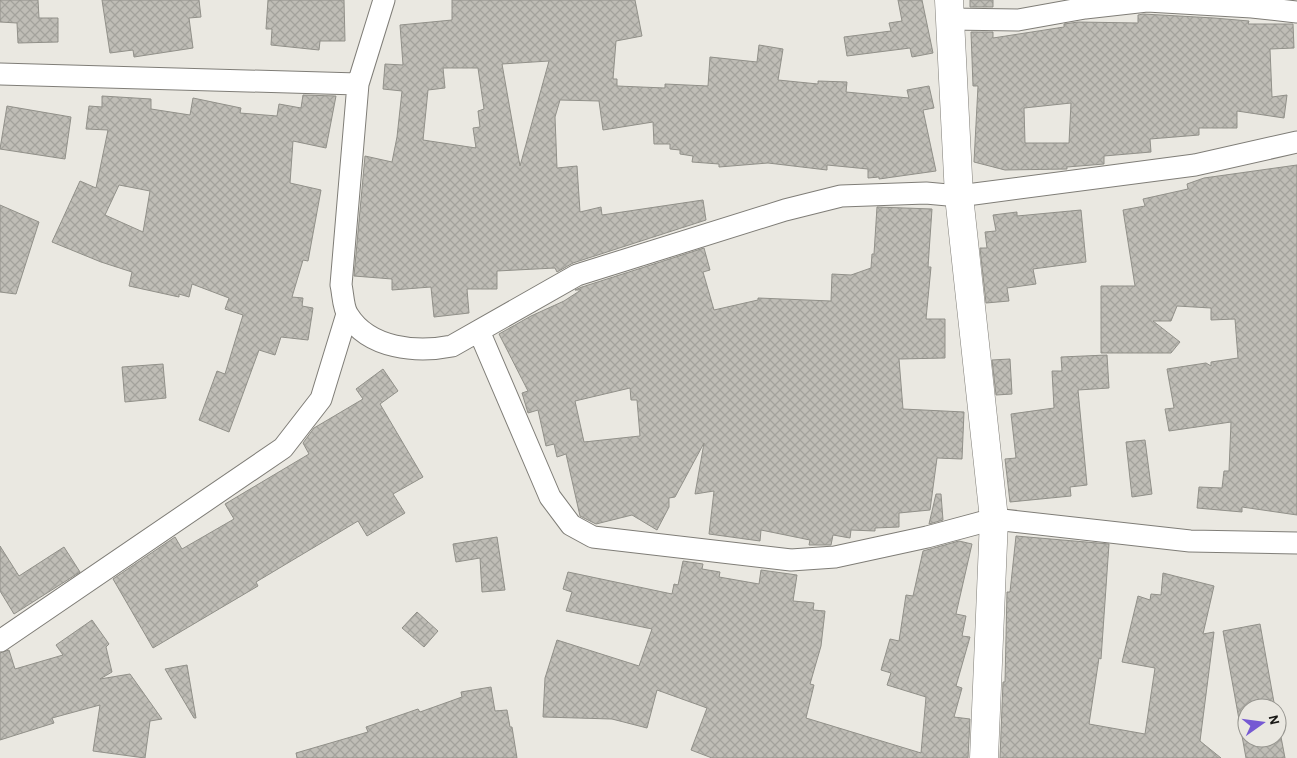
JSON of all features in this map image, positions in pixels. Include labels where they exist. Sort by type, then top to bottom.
[{"type":"main road","points":[[949,10],[959,196],[994,519],[984,758]]},
{"type":"street","points":[[0,641],[58,604],[284,448],[320,399],[347,314],[341,285],[358,84],[384,0]]},
{"type":"street","points":[[949,10],[1018,20],[1085,8],[1147,1],[1252,7],[1297,12]]},
{"type":"street","points":[[0,74],[358,84]]},
{"type":"street","points":[[347,314],[370,337],[406,350],[430,350],[452,346],[577,275],[785,210],[841,196],[926,193],[959,196],[1195,165],[1297,142]]},
{"type":"street","points":[[479,331],[550,497],[571,525],[593,537],[791,560],[835,557],[927,537],[994,519],[1190,541],[1297,543]]},
{"type":"building","points":[[0,0],[38,0],[39,18],[58,18],[58,42],[18,43],[17,23],[0,22]]},
{"type":"building","points":[[102,0],[199,0],[201,17],[189,18],[193,48],[134,57],[133,50],[110,53]]},
{"type":"building","points":[[268,0],[344,0],[345,41],[320,41],[319,50],[271,45],[272,29],[266,29]]},
{"type":"building","points":[[452,0],[635,0],[642,36],[616,41],[613,79],[617,79],[617,86],[665,88],[665,84],[708,86],[710,57],[757,62],[759,45],[783,49],[778,80],[818,84],[818,81],[847,82],[846,92],[909,98],[907,90],[929,86],[934,108],[923,110],[936,171],[879,179],[879,177],[868,178],[868,169],[827,165],[827,170],[768,163],[719,167],[719,164],[692,162],[693,156],[680,154],[680,150],[670,149],[670,144],[654,144],[653,122],[603,130],[599,101],[560,100],[555,117],[557,168],[577,166],[580,212],[601,207],[602,215],[703,200],[706,220],[573,263],[557,272],[555,268],[497,271],[497,289],[467,289],[469,313],[434,317],[431,287],[392,290],[392,279],[354,276],[365,156],[392,162],[397,137],[402,91],[383,89],[385,64],[403,65],[400,25],[452,20]],"holes":[[[549,61],[520,166],[502,64]],[[443,68],[478,68],[484,109],[478,111],[480,127],[473,128],[476,148],[423,140],[428,90],[445,88]]]},
{"type":"building","points":[[898,0],[922,0],[933,53],[912,57],[910,48],[847,56],[844,37],[891,31],[889,23],[902,21]]},
{"type":"building","points":[[970,0],[993,0],[993,7],[970,7]]},
{"type":"building","points":[[1138,15],[1214,18],[1249,21],[1248,24],[1293,24],[1294,48],[1270,49],[1272,97],[1287,95],[1284,118],[1237,111],[1237,128],[1199,128],[1199,135],[1150,139],[1151,152],[1104,156],[1104,164],[1067,167],[1067,169],[1005,170],[974,162],[978,86],[973,86],[971,32],[993,32],[993,38],[1064,27],[1064,24],[1078,22],[1138,23]],"holes":[[[1071,103],[1069,143],[1025,143],[1024,108]]]},
{"type":"building","points":[[303,95],[336,96],[326,148],[293,141],[290,183],[321,190],[308,261],[303,260],[292,297],[303,298],[302,306],[313,308],[308,340],[281,337],[275,355],[259,350],[229,432],[199,420],[217,371],[225,374],[243,315],[225,309],[229,298],[192,284],[189,297],[179,294],[179,297],[129,286],[132,272],[101,262],[52,242],[80,181],[96,188],[108,130],[86,129],[89,106],[102,107],[102,96],[151,99],[151,109],[190,115],[193,98],[241,108],[240,113],[277,116],[279,104],[301,108]],"holes":[[[119,185],[150,191],[143,232],[105,215]]]},
{"type":"building","points":[[7,106],[71,117],[65,159],[0,149]]},
{"type":"building","points":[[1297,165],[1297,515],[1242,507],[1242,512],[1197,508],[1199,487],[1222,488],[1224,471],[1229,471],[1231,422],[1169,431],[1165,409],[1174,408],[1167,369],[1206,363],[1211,366],[1211,362],[1238,358],[1235,319],[1211,320],[1211,308],[1177,306],[1171,321],[1153,321],[1180,342],[1171,353],[1101,353],[1101,286],[1135,286],[1123,210],[1145,206],[1143,199],[1188,189],[1187,184],[1204,178]]},
{"type":"building","points":[[0,205],[39,222],[16,294],[0,292]]},
{"type":"building","points":[[877,207],[932,209],[928,267],[931,267],[926,319],[945,319],[945,358],[899,359],[903,409],[964,412],[962,459],[937,458],[930,510],[899,513],[899,527],[875,528],[875,531],[851,530],[850,538],[833,535],[831,545],[809,545],[810,540],[761,530],[760,541],[709,534],[714,491],[695,494],[704,443],[675,497],[669,498],[669,507],[657,530],[632,515],[596,524],[580,516],[566,454],[557,457],[554,444],[546,446],[538,410],[528,413],[522,393],[528,391],[499,334],[531,316],[564,301],[581,290],[575,290],[582,287],[704,248],[710,270],[703,272],[714,310],[758,300],[758,298],[831,301],[832,274],[851,275],[871,268],[872,254],[874,254]],"holes":[[[630,388],[631,400],[637,400],[640,436],[584,442],[575,401]]]},
{"type":"building","points":[[1081,210],[1086,262],[1033,269],[1036,284],[1007,288],[1009,301],[986,303],[980,248],[987,248],[985,232],[996,231],[993,215],[1017,212],[1017,216]]},
{"type":"building","points":[[1107,355],[1109,388],[1078,390],[1087,485],[1070,487],[1071,496],[1010,502],[1005,459],[1016,458],[1011,414],[1054,408],[1052,371],[1062,371],[1061,357]]},
{"type":"building","points":[[1010,359],[1012,394],[996,395],[992,360]]},
{"type":"building","points":[[163,364],[166,398],[125,402],[122,367]]},
{"type":"building","points":[[383,369],[398,391],[380,404],[423,477],[393,494],[405,513],[367,536],[358,521],[256,582],[258,586],[153,648],[113,579],[175,537],[182,549],[234,519],[225,504],[309,454],[303,443],[314,428],[363,399],[356,389]]},
{"type":"building","points":[[1145,440],[1152,494],[1132,497],[1126,442]]},
{"type":"building","points":[[936,494],[941,494],[943,520],[929,524]]},
{"type":"building","points":[[1016,536],[1109,544],[1101,659],[1099,658],[1089,724],[1145,734],[1155,668],[1122,662],[1138,596],[1150,600],[1151,594],[1161,595],[1163,573],[1214,586],[1203,634],[1214,632],[1200,741],[1221,758],[1000,758],[1003,682],[1005,682],[1007,592],[1010,592]]},
{"type":"building","points":[[497,537],[505,590],[482,592],[480,558],[456,562],[453,544]]},
{"type":"building","points":[[959,541],[972,544],[956,614],[966,616],[962,636],[970,637],[956,686],[962,688],[954,717],[970,719],[968,758],[712,758],[691,750],[707,708],[657,690],[647,728],[612,719],[543,717],[545,678],[557,640],[639,666],[652,629],[566,611],[572,592],[563,589],[568,572],[672,594],[674,584],[678,585],[683,561],[703,564],[702,569],[720,572],[719,577],[759,584],[761,570],[797,575],[793,601],[814,603],[813,610],[825,611],[821,646],[810,684],[814,685],[806,718],[921,753],[926,697],[887,685],[891,673],[881,670],[890,639],[899,641],[906,595],[913,596],[923,551]]},
{"type":"building","points":[[0,546],[19,576],[64,547],[80,572],[14,614],[0,591]]},
{"type":"building","points":[[417,612],[438,631],[424,647],[402,628]]},
{"type":"building","points":[[92,620],[109,644],[106,647],[112,672],[100,679],[130,674],[162,719],[150,721],[145,758],[93,751],[100,705],[52,718],[54,723],[0,740],[0,653],[9,650],[15,669],[63,655],[56,645]]},
{"type":"building","points":[[1260,624],[1273,698],[1237,698],[1237,708],[1223,631]]},
{"type":"building","points":[[187,665],[196,718],[194,718],[165,669]]},
{"type":"building","points":[[491,687],[495,711],[507,710],[517,758],[297,758],[296,753],[368,732],[366,727],[418,709],[420,712],[462,697],[461,692]]},
{"type":"building","points":[[1244,748],[1283,748],[1285,758],[1246,758]]}]
